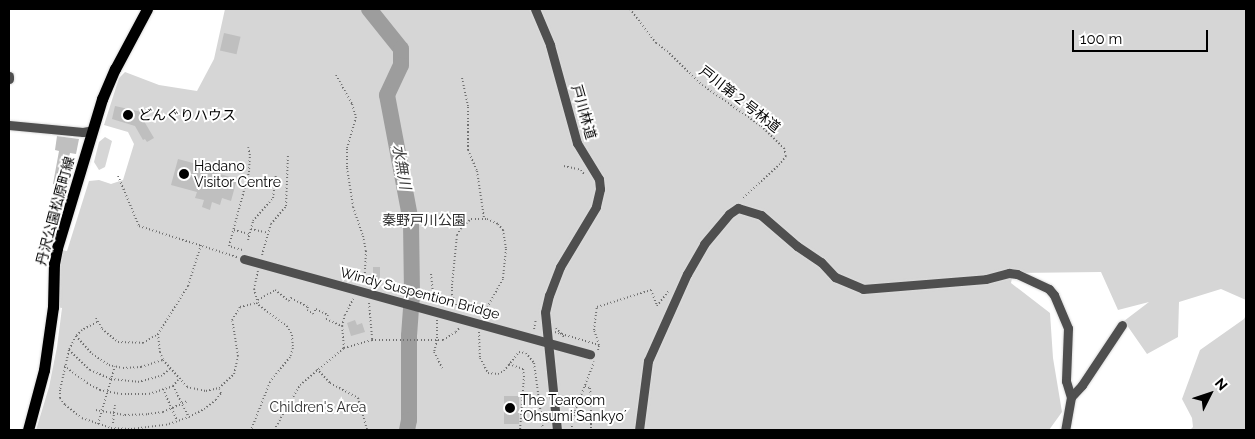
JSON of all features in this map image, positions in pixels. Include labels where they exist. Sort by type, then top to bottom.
[{"type":"main road","name":"丹沢公園松原町線","points":[[28,430],[42,378],[50,338],[54,264],[102,99],[115,69],[147,9]]},
{"type":"street","name":"戸川林道","points":[[535,9],[550,45],[577,143],[599,179],[600,189],[596,206],[560,266],[545,312],[549,330],[557,430]]},
{"type":"street","points":[[9,125],[83,132],[93,130]]},
{"type":"street","points":[[639,430],[648,361],[687,274],[704,244],[729,214],[738,208],[761,215],[797,246],[821,262],[835,277],[863,289],[986,279],[1009,273],[1017,274],[1049,289],[1054,295],[1068,328],[1066,381],[1071,397],[1065,430]]},
{"type":"street","name":"Windy Suspention Bridge","points":[[244,258],[593,355]]},
{"type":"street","points":[[1071,397],[1082,385],[1122,325]]},
{"type":"path","name":"戸川第２号林道","points":[[630,9],[656,43],[667,50],[702,85],[773,135],[784,148],[786,156],[780,164],[739,202],[738,208]]},
{"type":"path","points":[[336,76],[352,104],[356,117],[347,149],[346,168],[353,207],[366,251],[363,274],[366,292]]},
{"type":"path","points":[[462,78],[468,107],[468,150],[477,171],[484,218]]},
{"type":"path","points":[[118,176],[139,226],[239,257],[242,250],[230,246],[249,172],[250,156],[248,147]]},
{"type":"path","points":[[260,260],[271,224],[286,206],[288,154]]},
{"type":"path","points":[[564,166],[581,170],[587,176]]},
{"type":"path","points":[[248,240],[256,217],[273,198],[276,174]]},
{"type":"path","points":[[460,312],[452,295],[457,235],[465,223],[484,218],[492,220],[502,230],[506,249],[503,279],[482,319]]},
{"type":"path","points":[[251,229],[268,233]]},
{"type":"path","points":[[234,230],[249,234]]},
{"type":"path","points":[[96,318],[97,322],[111,338],[127,344],[143,343],[158,334],[188,286],[201,246]]},
{"type":"path","points":[[251,430],[270,382],[290,356],[293,348],[292,334],[287,326],[259,304],[257,300],[254,289],[258,270]]},
{"type":"path","points":[[356,285],[356,277],[363,274]]},
{"type":"path","points":[[431,274],[435,308]]},
{"type":"path","points":[[549,330],[598,345],[594,330],[597,307],[651,290],[657,306],[674,283]]},
{"type":"path","points":[[257,300],[275,290],[288,301],[291,298],[308,307],[307,310],[313,314],[316,309],[328,315],[326,319],[342,326]]},
{"type":"path","points":[[344,348],[342,326],[354,292]]},
{"type":"path","points":[[368,300],[372,340]]},
{"type":"path","points":[[158,334],[163,360],[187,387],[197,390],[219,388],[234,374],[238,364],[232,320],[235,313],[240,307],[259,304]]},
{"type":"path","points":[[436,317],[437,340],[434,352],[442,368]]},
{"type":"path","points":[[97,322],[82,330],[76,336],[64,366],[60,398],[73,413],[98,424],[131,429],[189,417],[216,400],[221,393],[219,388]]},
{"type":"path","points":[[274,430],[300,385],[344,348],[372,340],[437,340],[450,337],[460,326]]},
{"type":"path","points":[[480,328],[479,352],[485,369],[492,374],[498,374],[520,352],[526,352],[534,363],[542,430]]},
{"type":"path","points":[[76,336],[92,354],[115,366],[141,368],[163,360]]},
{"type":"path","points":[[69,350],[90,370],[111,379],[138,382],[161,376],[170,369]]},
{"type":"path","points":[[572,430],[575,410],[585,386],[593,355]]},
{"type":"path","points":[[509,364],[523,369],[520,430]]},
{"type":"path","points":[[64,366],[87,383],[108,392],[134,395],[173,386],[178,379]]},
{"type":"path","points":[[98,424],[115,366]]},
{"type":"path","points":[[317,369],[330,383],[358,398],[367,430]]},
{"type":"path","points":[[173,386],[189,417]]},
{"type":"path","points":[[585,386],[590,388],[592,399],[591,430]]},
{"type":"path","points":[[164,389],[176,421]]},
{"type":"path","points":[[96,410],[114,414],[148,414],[188,401]]},
{"type":"path","points":[[113,423],[115,405]]},
{"type":"green space","points":[[225,9],[1246,9],[1246,300],[1221,289],[1179,302],[1178,337],[1147,354],[1124,321],[1149,302],[1118,310],[1101,272],[1013,273],[1011,283],[1050,313],[1053,358],[1062,412],[1049,430],[36,430],[49,387],[57,347],[62,308],[57,307],[61,250],[67,251],[89,181],[99,180],[111,184],[123,180],[134,144],[128,132],[104,125],[119,78],[125,72],[159,85],[197,91],[214,59]]},
{"type":"green space","points":[[105,137],[112,141],[105,167],[99,170],[94,162],[99,142]]},
{"type":"green space","points":[[1246,315],[1246,430],[1190,430],[1193,427],[1192,418],[1182,399],[1200,350],[1244,319]]},
{"type":"building","points":[[224,33],[241,37],[237,54],[220,51]]},
{"type":"building","points":[[115,106],[142,112],[141,116],[154,138],[147,142],[145,139],[143,140],[135,126],[112,119]]},
{"type":"building","points":[[57,136],[79,139],[76,154],[70,153],[64,176],[70,177],[68,187],[53,184],[59,151],[55,150]]},
{"type":"building","points":[[178,159],[204,166],[203,169],[237,179],[231,201],[222,198],[220,205],[212,202],[210,210],[202,207],[204,200],[195,198],[197,192],[171,185]]},
{"type":"building","points":[[373,267],[380,267],[380,287],[373,287]]},
{"type":"building","points":[[355,320],[357,325],[362,323],[365,332],[351,336],[347,323]]},
{"type":"building","name":"The Tearoom ´Ohsumi Sankyo´","points":[[504,396],[519,396],[519,424],[504,424]]},
{"type":"waterway","name":"水無川","points":[[369,9],[401,49],[401,65],[387,95],[411,222],[412,295],[409,336],[409,420],[407,430]]},
{"type":"place","name":"どんぐりハウス","points":[[128,115]]},
{"type":"place","name":"Hadano Visitor Centre","points":[[184,174]]},
{"type":"place","name":"The Tearoom ´Ohsumi Sankyo´","points":[[510,408]]},
{"type":"park label","name":"秦野戸川公園","points":[[424,220]]},
{"type":"park label","name":"Children's Area","points":[[318,407]]}]
